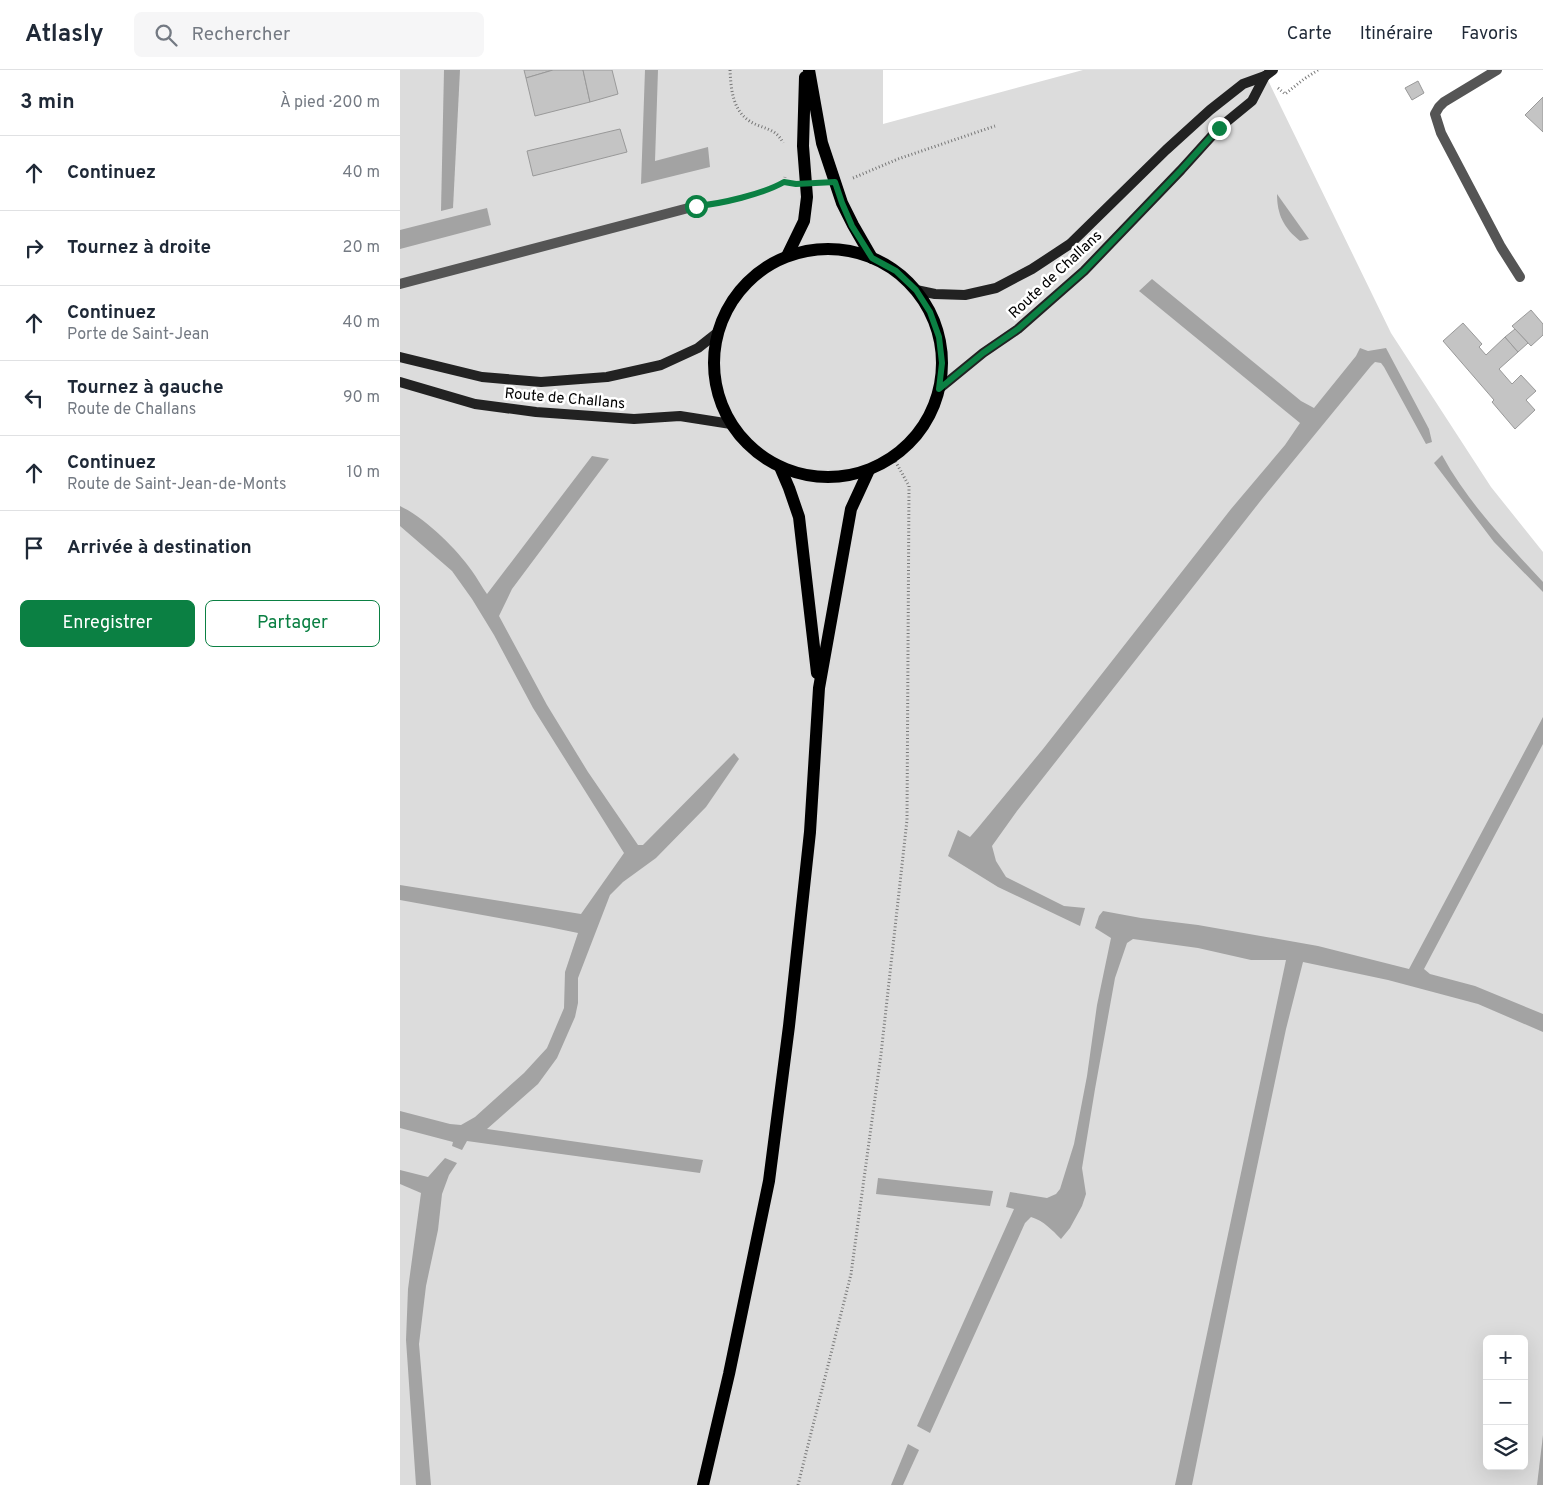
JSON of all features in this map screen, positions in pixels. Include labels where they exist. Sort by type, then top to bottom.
[{"type":"main road","points":[[787,256],[804,221],[806,184],[803,146],[805,70]]},
{"type":"main road","points":[[809,70],[822,143],[842,203],[852,226],[872,258]]},
{"type":"main road","name":"Route de Challans","points":[[916,290],[935,294],[965,295],[996,288],[1032,269],[1070,244],[1166,150],[1210,110],[1243,84],[1269,73]]},
{"type":"main road","name":"Route de Challans","points":[[939,389],[983,353],[1018,329],[1084,271],[1219,128],[1252,101],[1269,73]]},
{"type":"main road","points":[[816,249],[844,250],[872,258],[896,271],[916,290],[930,312],[939,337],[942,363],[939,389],[930,415],[914,438],[893,457],[869,470],[839,477],[809,476],[780,467],[752,449],[731,424],[718,396],[713,364],[717,333],[727,308],[743,286],[763,268],[787,256],[816,249]]},
{"type":"main road","name":"Route de Challans","points":[[400,357],[482,377],[550,382],[607,377],[660,365],[698,348],[717,333]]},
{"type":"main road","name":"Route de Challans","points":[[400,382],[475,404],[536,412],[634,419],[680,416],[731,424]]},
{"type":"main road","points":[[780,467],[799,517],[819,688]]},
{"type":"main road","points":[[703,1485],[729,1374],[769,1181],[810,832],[819,688],[851,509],[869,470]]},
{"type":"street","points":[[1497,70],[1444,102],[1438,107],[1435,114],[1441,133],[1501,246],[1520,277]]},
{"type":"street","points":[[400,284],[696,206]]},
{"type":"path","points":[[730,70],[733,99],[739,111],[749,121],[774,131],[783,142],[784,151]]},
{"type":"path","points":[[1269,73],[1285,94],[1318,70]]},
{"type":"path","points":[[835,182],[848,180],[898,159],[995,126]]},
{"type":"path","points":[[784,182],[785,175]]},
{"type":"path","points":[[696,206],[712,205],[773,188],[784,182],[806,184]]},
{"type":"path","points":[[798,1485],[851,1274],[881,1054],[907,820],[909,486],[893,457]]},
{"type":"shaded area","points":[[400,70],[883,70],[883,124],[1083,70],[1263,70],[1391,333],[1491,487],[1543,552],[1543,1485],[400,1485]]},
{"type":"shaded area","points":[[444,70],[460,70],[453,208],[441,211]]},
{"type":"shaded area","points":[[645,70],[658,70],[655,161],[708,147],[710,167],[641,184]]},
{"type":"shaded area","points":[[1277,194],[1309,239],[1300,241],[1286,226],[1278,208]]},
{"type":"shaded area","points":[[487,208],[491,225],[400,249],[400,230]]},
{"type":"shaded area","points":[[1152,279],[1301,401],[1314,408],[1356,356],[1360,348],[1368,351],[1386,348],[1429,429],[1432,442],[1426,444],[1384,367],[1381,363],[1375,362],[1262,499],[1017,811],[992,846],[996,861],[1006,877],[1064,906],[1085,908],[1080,926],[998,887],[948,856],[958,830],[970,837],[977,829],[1043,749],[1231,509],[1285,445],[1300,423],[1139,291]]},
{"type":"shaded area","points":[[1442,455],[1452,473],[1476,506],[1543,582],[1543,592],[1494,542],[1434,463]]},
{"type":"shaded area","points":[[592,456],[609,459],[512,589],[499,616],[547,705],[588,772],[638,845],[643,845],[734,753],[739,759],[706,807],[656,858],[623,882],[610,895],[578,978],[578,1003],[575,1017],[557,1058],[538,1084],[487,1129],[703,1160],[700,1173],[467,1141],[462,1150],[452,1146],[453,1142],[400,1128],[400,1111],[461,1125],[475,1117],[524,1073],[547,1048],[564,1008],[565,972],[578,933],[400,900],[400,885],[581,914],[624,853],[533,708],[494,635],[472,599],[452,571],[400,526],[400,506],[420,518],[449,543],[474,574],[487,594]]},
{"type":"shaded area","points":[[1543,717],[1543,744],[1424,969],[1430,974],[1475,986],[1543,1014],[1543,1032],[1478,1004],[1388,980],[1303,962],[1286,1029],[1192,1485],[1175,1485],[1286,960],[1251,960],[1198,948],[1133,939],[1127,943],[1115,978],[1095,1089],[1082,1168],[1086,1194],[1082,1206],[1070,1228],[1061,1239],[1048,1226],[1036,1219],[1031,1217],[1025,1223],[930,1433],[917,1426],[1014,1209],[1006,1207],[1010,1192],[1047,1198],[1056,1194],[1060,1189],[1074,1144],[1087,1076],[1097,1005],[1111,938],[1095,928],[1103,911],[1318,946],[1409,969]]},
{"type":"shaded area","points":[[445,1158],[457,1163],[449,1175],[442,1194],[438,1230],[426,1286],[419,1344],[431,1485],[416,1485],[406,1340],[408,1289],[421,1193],[400,1184],[400,1170],[428,1177]]},
{"type":"shaded area","points":[[878,1178],[993,1191],[990,1206],[876,1194]]},
{"type":"shaded area","points":[[1543,1435],[1543,1485],[1537,1485]]},
{"type":"shaded area","points":[[908,1444],[919,1450],[903,1485],[891,1485]]},
{"type":"building","points":[[524,70],[553,70],[526,78]]},
{"type":"building","points":[[553,70],[583,70],[590,102],[535,116],[526,78]]},
{"type":"building","points":[[583,70],[612,70],[618,94],[590,102]]},
{"type":"building","points":[[1418,81],[1424,93],[1412,100],[1405,88]]},
{"type":"building","points":[[1543,97],[1543,132],[1525,115]]},
{"type":"building","points":[[620,129],[627,152],[533,176],[527,151]]},
{"type":"building","points":[[1531,310],[1543,324],[1543,335],[1531,346],[1512,326]]},
{"type":"building","points":[[1463,323],[1482,344],[1479,347],[1486,355],[1505,337],[1518,352],[1499,369],[1512,384],[1521,375],[1536,391],[1526,400],[1535,410],[1515,429],[1492,402],[1494,400],[1443,341]]},
{"type":"building","points":[[1515,329],[1528,343],[1518,352],[1505,337]]},
{"type":"route","points":[[696,206],[712,205],[773,188],[784,182],[790,184],[835,182],[852,226],[872,258],[896,271],[916,290],[930,312],[939,337],[942,363],[939,389],[983,353],[1018,329],[1084,271],[1219,128]]}]
